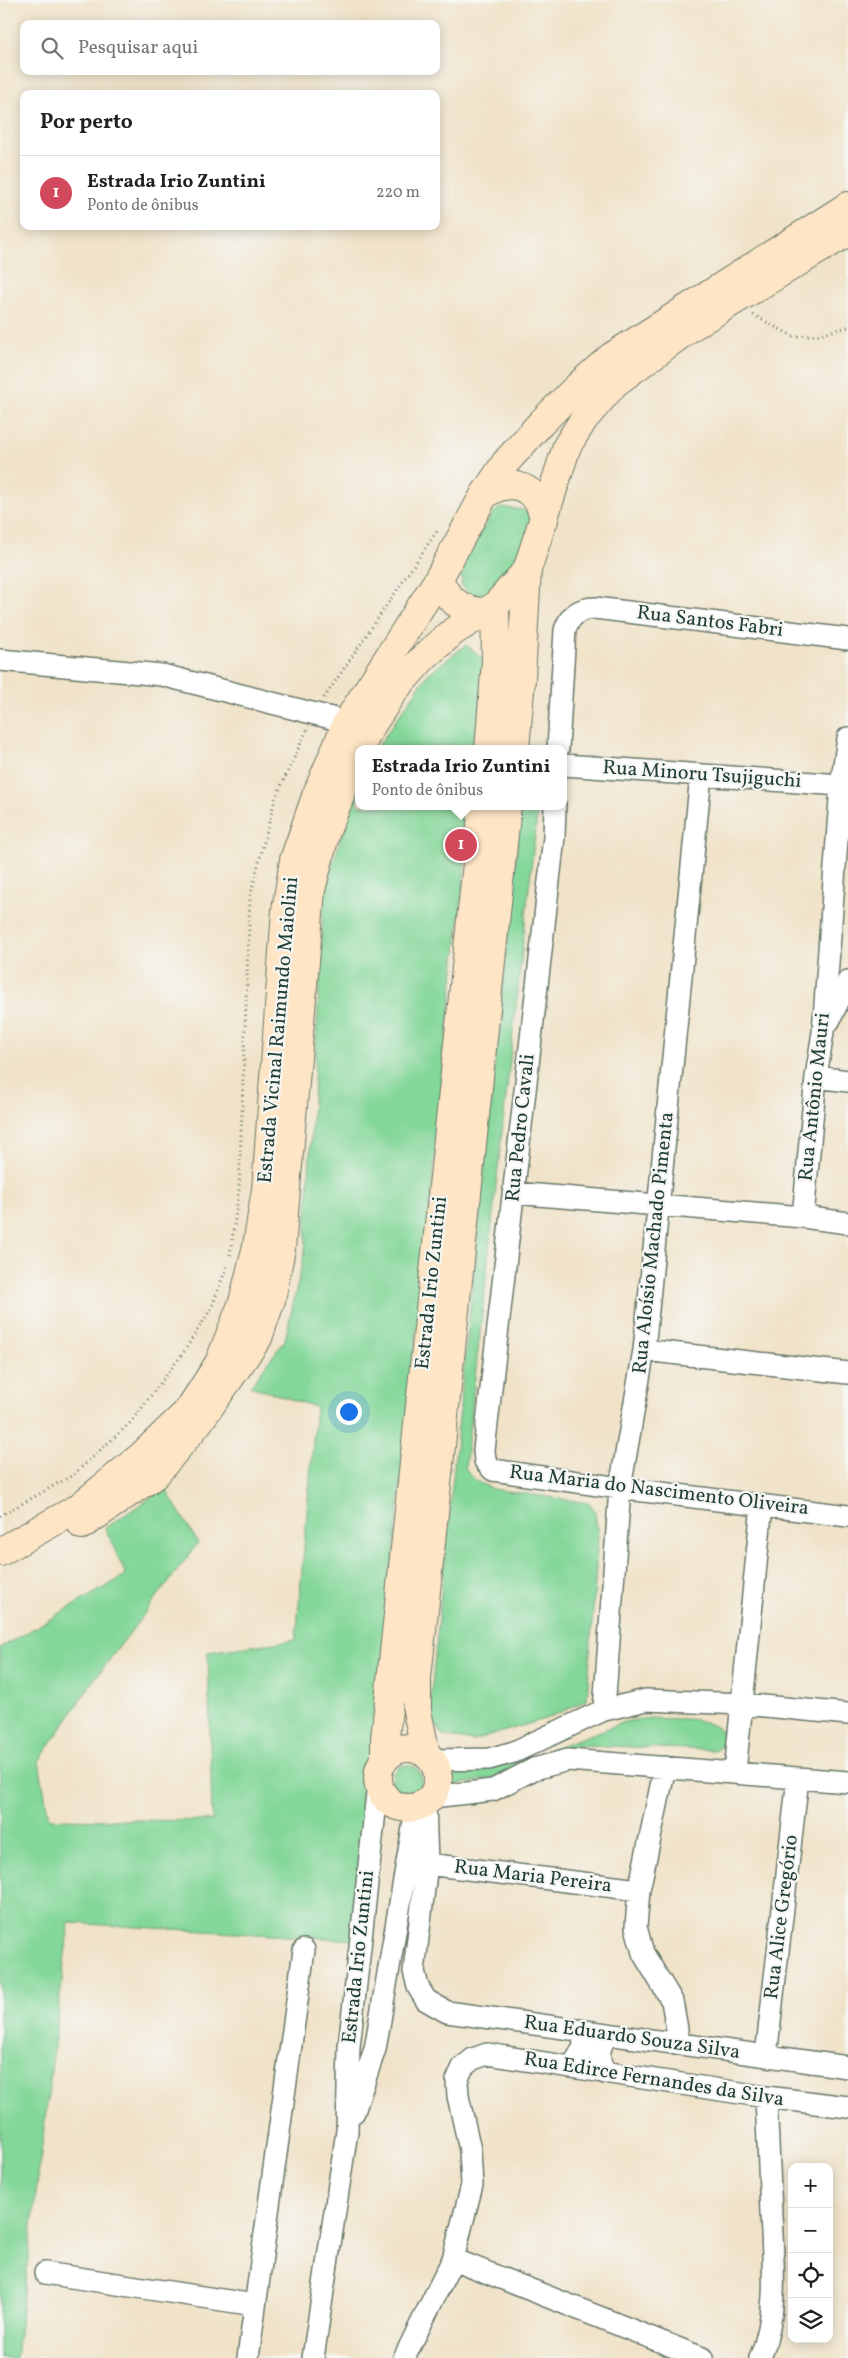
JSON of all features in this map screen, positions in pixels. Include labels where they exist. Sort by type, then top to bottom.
[{"type":"main road","name":"Estrada Vicinal Raimundo Maiolini","points":[[0,1552],[78,1508],[140,1457],[188,1411],[219,1363],[243,1302],[257,1246],[264,1199],[286,910],[294,860],[316,796],[347,722],[439,578],[484,495],[506,462],[541,423],[578,386],[611,357],[848,206]]},
{"type":"main road","points":[[515,745],[527,570],[567,446],[584,419],[614,383],[694,325],[848,232]]},
{"type":"main road","points":[[484,495],[494,488],[505,485],[517,486],[528,490],[542,508],[544,520]]},
{"type":"main road","points":[[362,745],[369,730],[401,683],[424,657],[454,630],[489,609],[527,570]]},
{"type":"main road","points":[[439,578],[443,589],[459,606],[489,609]]},
{"type":"main road","points":[[489,609],[496,660],[489,745]]},
{"type":"main road","name":"Estrada Vicinal Raimundo Maiolini","points":[[0,1572],[94,1518],[155,1475],[199,1422],[258,1338],[271,1300],[282,1250],[311,890],[326,831],[355,760]]},
{"type":"main road","name":"Estrada Irio Zuntini","points":[[382,1772],[483,810]]},
{"type":"main road","name":"Estrada Irio Zuntini","points":[[429,1757],[418,1711],[417,1678],[507,810]]},
{"type":"main road","points":[[409,1748],[429,1757],[439,1778],[425,1803],[406,1809],[392,1804],[382,1793],[382,1772],[392,1753],[409,1748]]},
{"type":"street","name":"Rua Santos Fabri","points":[[558,745],[565,630],[574,614],[582,610],[595,608],[848,639]]},
{"type":"street","points":[[0,660],[162,675],[315,712],[347,722]]},
{"type":"street","name":"Rua Antônio Mauri","points":[[803,1217],[816,1077],[824,1032],[841,786],[848,738]]},
{"type":"street","name":"Rua Minoru Tsujiguchi","points":[[567,765],[841,786]]},
{"type":"street","name":"Rua Aloísio Machado Pimenta","points":[[604,1710],[620,1488],[644,1350],[701,775]]},
{"type":"street","name":"Rua Pedro Cavali","points":[[484,1450],[554,837],[555,810]]},
{"type":"street","points":[[824,1032],[848,981]]},
{"type":"street","points":[[816,1077],[848,1081]]},
{"type":"street","points":[[514,1193],[803,1217],[848,1223]]},
{"type":"street","points":[[644,1350],[848,1373]]},
{"type":"street","name":"Rua Maria do Nascimento Oliveira","points":[[484,1450],[485,1461],[493,1470],[620,1488],[848,1516]]},
{"type":"street","points":[[735,1772],[762,1505]]},
{"type":"street","points":[[429,1757],[489,1759],[514,1752],[604,1710],[646,1700],[743,1704],[848,1714]]},
{"type":"street","points":[[427,1864],[425,1803],[493,1790],[534,1769],[568,1760],[848,1782]]},
{"type":"street","points":[[665,1767],[639,1890],[636,1913],[639,1941],[650,1965],[666,1988],[672,2001],[678,2029],[676,2044]]},
{"type":"street","name":"Estrada Irio Zuntini","points":[[313,2358],[347,2131],[349,2048],[382,1772]]},
{"type":"street","name":"Rua Alice Gregório","points":[[766,2056],[798,1778]]},
{"type":"street","name":"Estrada Irio Zuntini","points":[[347,2131],[375,2049],[425,1803]]},
{"type":"street","name":"Rua Maria Pereira","points":[[427,1864],[639,1890]]},
{"type":"street","name":"Rua Eduardo Souza Silva","points":[[427,1864],[414,1963],[415,1979],[422,1994],[432,2005],[447,2012],[848,2067]]},
{"type":"street","points":[[248,2358],[304,1950]]},
{"type":"street","points":[[572,2067],[577,2062],[584,2047],[584,2031]]},
{"type":"street","points":[[605,2073],[599,2057],[600,2049],[608,2034]]},
{"type":"street","name":"Rua Edirce Fernandes da Silva","points":[[453,2258],[472,2185],[470,2150],[458,2096],[457,2080],[464,2067],[473,2058],[487,2054],[766,2098],[848,2107]]},
{"type":"street","points":[[760,2358],[766,2343],[772,2306],[773,2268],[766,2098]]},
{"type":"street","points":[[404,2358],[453,2258],[702,2358]]},
{"type":"street","points":[[45,2273],[255,2305]]},
{"type":"path","points":[[744,296],[752,314],[793,336],[817,335],[848,327]]},
{"type":"path","points":[[0,1516],[73,1475],[131,1422],[183,1352],[211,1309],[229,1259],[239,1190],[250,897],[275,799],[315,712],[438,530]]},
{"type":"green space","points":[[501,507],[524,510],[530,520],[529,528],[521,551],[507,576],[491,594],[477,597],[462,587],[461,566],[492,514]]},
{"type":"green space","points":[[466,645],[486,661],[477,745],[379,745],[428,674]]},
{"type":"green space","points":[[355,797],[355,810],[471,810],[354,1940],[69,1923],[16,2358],[0,2358],[0,1648],[126,1575],[105,1528],[165,1488],[198,1543],[94,1680],[39,1761],[49,1819],[212,1821],[208,1652],[296,1640],[316,1407],[250,1386],[285,1340],[305,1251],[324,893],[347,817]]},
{"type":"green space","points":[[521,810],[538,810],[465,1468],[476,1481],[493,1489],[589,1503],[595,1511],[598,1537],[587,1700],[548,1718],[473,1741],[443,1736],[429,1714]]},
{"type":"green space","points":[[651,1718],[690,1719],[710,1724],[718,1728],[724,1735],[722,1745],[715,1750],[578,1745],[533,1761],[496,1778],[445,1787],[446,1775],[509,1764],[628,1721]]},
{"type":"green space","points":[[407,1765],[418,1769],[422,1780],[418,1791],[407,1795],[396,1791],[392,1780],[396,1769]]},
{"type":"place","name":"Estrada Irio Zuntini","points":[[461,845]]}]
